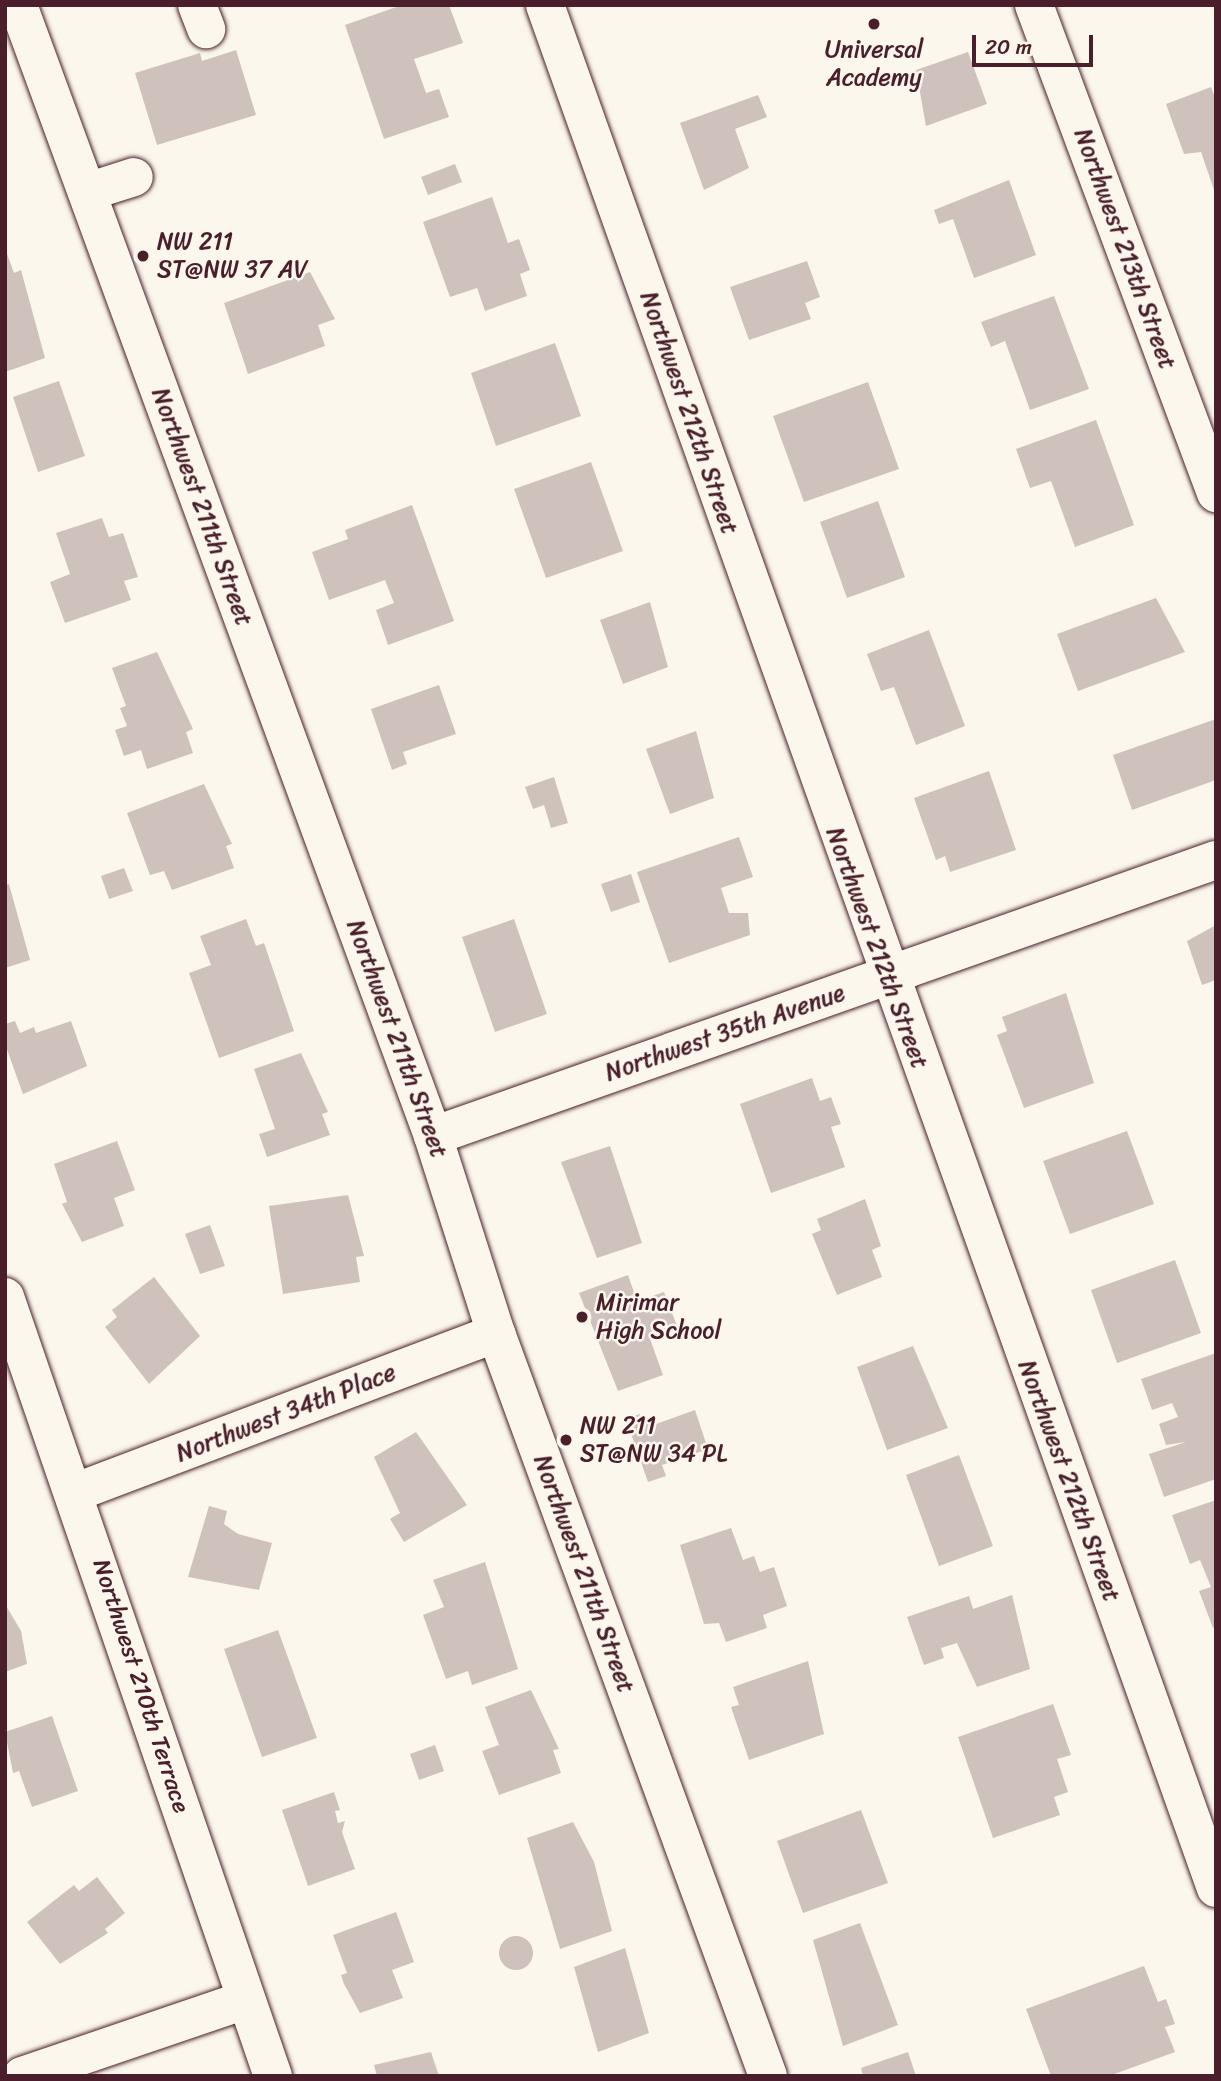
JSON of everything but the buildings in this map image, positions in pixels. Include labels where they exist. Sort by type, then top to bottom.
[{"type":"street","points":[[5,9],[17,5]]},
{"type":"street","name":"Northwest 211th Street","points":[[17,5],[433,1136],[496,1333],[768,2076]]},
{"type":"street","name":"Northwest 212th Street","points":[[545,5],[887,976],[1216,1888]]},
{"type":"street","name":"Northwest 213th Street","points":[[1034,5],[1216,493]]},
{"type":"street","points":[[87,192],[134,177]]},
{"type":"street","name":"Northwest 35th Avenue","points":[[433,1136],[1216,860]]},
{"type":"street","name":"Northwest 210th Terrace","points":[[5,1297],[76,1492],[245,2000],[273,2076]]},
{"type":"street","name":"Northwest 34th Place","points":[[76,1492],[496,1333]]},
{"type":"street","points":[[22,2076],[245,2000]]},
{"type":"place","name":"Universal Academy","points":[[874,24]]},
{"type":"place","name":"NW 211 ST@NW 37 AV","points":[[143,256]]},
{"type":"place","name":"Mirimar High School","points":[[582,1317]]},
{"type":"place","name":"NW 211 ST@NW 34 PL","points":[[566,1440]]}]
